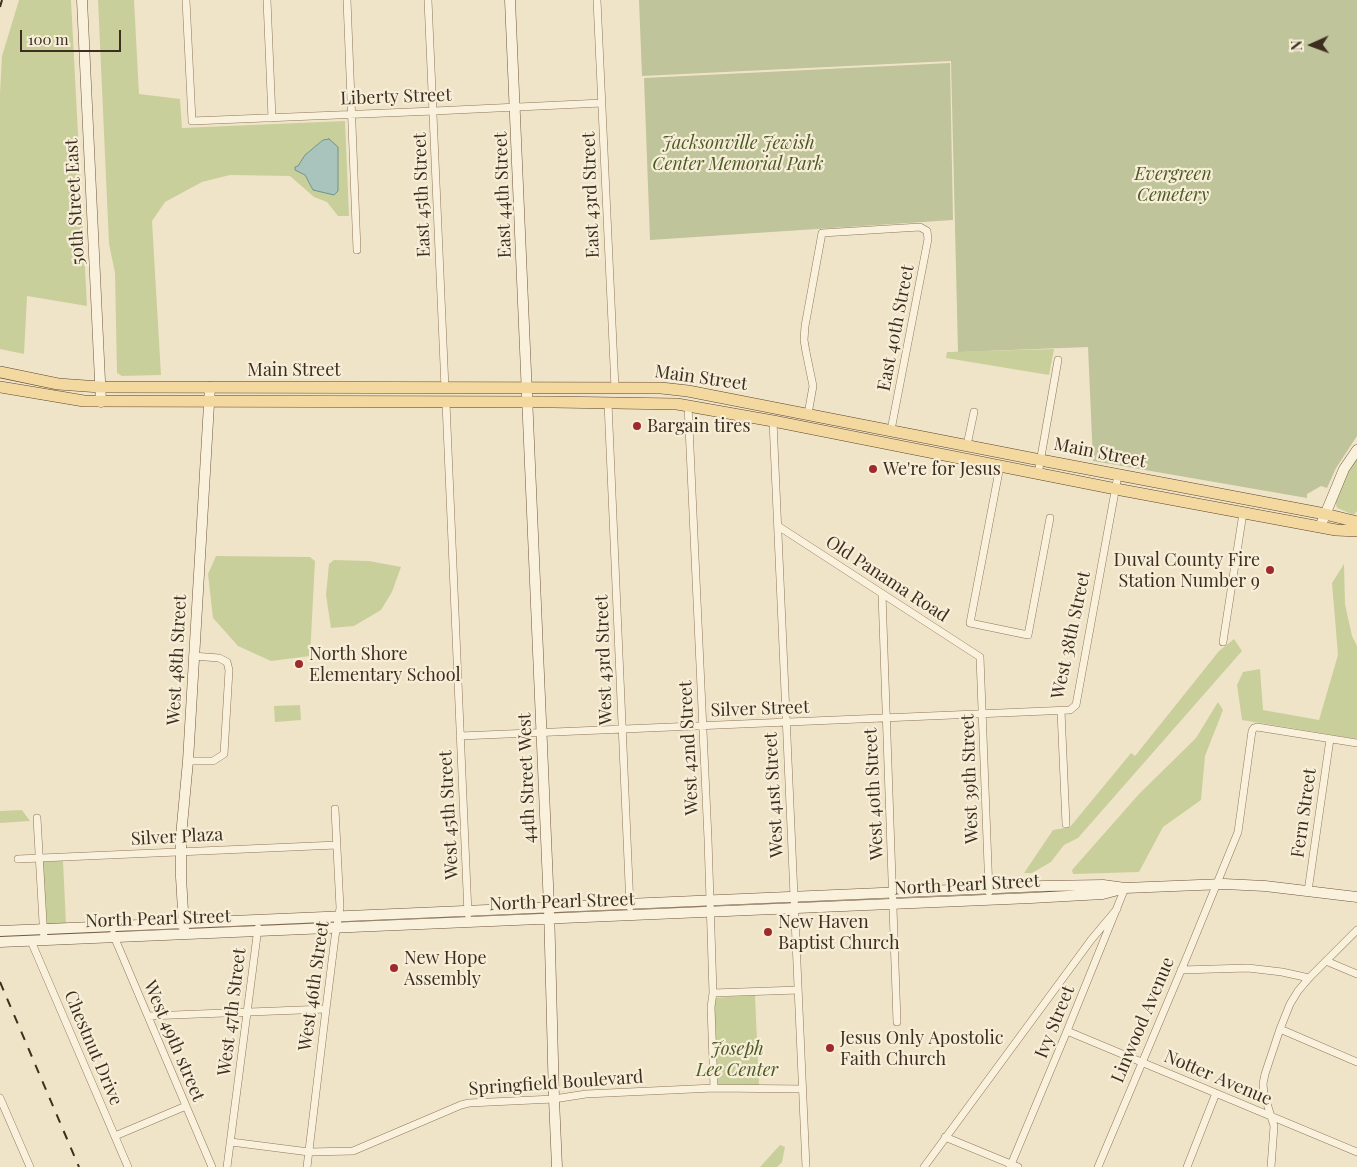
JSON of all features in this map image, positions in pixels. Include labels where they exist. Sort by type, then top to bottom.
[{"type":"main road","name":"Main Street","points":[[0,372],[56,383],[100,387],[661,388],[688,390],[1325,514],[1357,522]]},
{"type":"main road","name":"Main Street","points":[[0,387],[66,399],[101,402],[527,402],[688,405],[1242,513],[1336,530],[1357,531]]},
{"type":"main road","points":[[773,421],[784,417],[833,426],[872,426]]},
{"type":"street","name":"50th Street East","points":[[82,0],[101,402]]},
{"type":"street","name":"Liberty Street","points":[[186,0],[192,120],[602,103]]},
{"type":"street","points":[[267,0],[272,118]]},
{"type":"street","points":[[347,0],[357,250]]},
{"type":"street","name":"East 45th Street","points":[[428,0],[445,388]]},
{"type":"street","name":"East 44th Street","points":[[510,0],[527,388]]},
{"type":"street","name":"East 43rd Street","points":[[597,0],[615,388]]},
{"type":"street","name":"East 40th Street","points":[[808,414],[814,386],[804,340],[805,326],[822,233],[920,227],[927,231],[928,239],[891,430]]},
{"type":"street","points":[[1038,474],[1058,360]]},
{"type":"street","name":"West 48th Street","points":[[184,934],[181,852],[210,388]]},
{"type":"street","name":"44th Street West","points":[[527,388],[549,907],[557,1167]]},
{"type":"street","name":"West 45th Street","points":[[446,403],[468,922]]},
{"type":"street","name":"West 43rd Street","points":[[608,403],[630,915]]},
{"type":"street","name":"West 42nd Street","points":[[688,405],[710,900],[714,1088]]},
{"type":"street","points":[[967,445],[974,412]]},
{"type":"street","name":"West 41st Street","points":[[773,421],[806,1167]]},
{"type":"street","points":[[1320,527],[1344,469],[1357,450]]},
{"type":"street","points":[[1000,466],[970,623],[1028,635],[1050,518]]},
{"type":"street","name":"West 38th Street","points":[[1066,824],[1061,711],[1070,710],[1076,705],[1118,475]]},
{"type":"street","points":[[1223,642],[1242,513]]},
{"type":"street","name":"Old Panama Road","points":[[778,526],[980,657]]},
{"type":"street","name":"West 40th Street","points":[[882,594],[897,1022]]},
{"type":"street","points":[[188,761],[213,761],[224,754],[229,670],[227,662],[218,658],[193,656]]},
{"type":"street","name":"West 39th Street","points":[[980,657],[989,900]]},
{"type":"street","name":"Silver Street","points":[[460,736],[1061,711]]},
{"type":"street","name":"Linwood Avenue","points":[[1098,1167],[1240,826],[1252,731],[1257,727],[1330,739]]},
{"type":"street","points":[[1330,739],[1357,743]]},
{"type":"street","name":"Fern Street","points":[[1308,891],[1330,739]]},
{"type":"street","name":"West 46th Street","points":[[307,1167],[340,908],[335,809]]},
{"type":"street","points":[[36,818],[44,940]]},
{"type":"street","name":"Silver Plaza","points":[[18,859],[337,845]]},
{"type":"street","name":"North Pearl Street","points":[[0,931],[989,888],[1103,884],[1125,888]]},
{"type":"street","name":"North Pearl Street","points":[[0,942],[989,900],[1103,894],[1125,888],[1216,884],[1265,886],[1357,898]]},
{"type":"street","name":"Ivy Street","points":[[1013,1166],[1125,888]]},
{"type":"street","points":[[924,1167],[1091,940],[1117,909]]},
{"type":"street","name":"West 47th Street","points":[[227,1167],[259,920]]},
{"type":"street","name":"West 49th street","points":[[110,926],[212,1167]]},
{"type":"street","points":[[1271,1167],[1274,1126],[1264,1094],[1263,1084],[1280,1029],[1290,1004],[1298,992],[1309,978],[1357,930]]},
{"type":"street","name":"Chestnut Drive","points":[[32,941],[128,1167]]},
{"type":"street","points":[[1326,962],[1357,974]]},
{"type":"street","points":[[1181,970],[1248,968],[1282,972],[1309,978]]},
{"type":"street","points":[[713,993],[798,990]]},
{"type":"street","points":[[148,1016],[326,1008]]},
{"type":"street","points":[[1280,1029],[1357,1062]]},
{"type":"street","name":"Notter Avenue","points":[[1067,1031],[1357,1152]]},
{"type":"street","name":"Springfield Boulevard","points":[[231,1142],[309,1152],[353,1151],[469,1103],[554,1099],[586,1094],[714,1088],[803,1089]]},
{"type":"street","points":[[1187,1167],[1216,1093]]},
{"type":"street","points":[[0,1098],[30,1167]]},
{"type":"street","points":[[115,1136],[186,1106]]},
{"type":"street","points":[[945,1137],[1013,1166]]},
{"type":"green space","points":[[19,0],[71,0],[87,306],[27,296],[24,354],[0,349],[0,93],[2,56]]},
{"type":"green space","points":[[98,0],[134,0],[139,94],[180,99],[182,128],[345,121],[349,216],[338,216],[327,202],[314,197],[290,176],[230,175],[202,182],[165,202],[152,221],[161,375],[122,376],[117,373],[115,273],[109,244]],"holes":[[[329,139],[313,190],[305,175],[295,167],[298,166],[305,155],[323,140]]]},
{"type":"green space","name":"Evergreen Cemetery","points":[[639,0],[1357,0],[1357,436],[1336,468],[1327,488],[1321,486],[1307,494],[1307,498],[1093,461],[1088,347],[958,352],[951,61],[642,76]]},
{"type":"green space","name":"Jacksonville Jewish Center Memorial Park","points":[[950,63],[953,220],[650,240],[644,78]]},
{"type":"green space","points":[[1054,349],[1049,375],[946,358],[947,352]]},
{"type":"green space","points":[[1357,456],[1357,511],[1354,515],[1337,508],[1335,500],[1338,488]]},
{"type":"green space","points":[[216,556],[310,557],[315,561],[310,656],[271,661],[238,646],[213,618],[208,574]]},
{"type":"green space","points":[[334,560],[369,561],[401,567],[392,592],[381,610],[354,626],[331,628],[326,595],[329,564]]},
{"type":"green space","points":[[1344,564],[1345,604],[1352,636],[1357,646],[1357,739],[1242,720],[1237,685],[1243,672],[1260,669],[1263,710],[1319,720],[1338,655],[1332,583]]},
{"type":"green space","points":[[1234,639],[1242,651],[1078,838],[1064,845],[1051,862],[1032,873],[1024,873],[1053,830],[1070,827],[1131,753],[1135,756],[1219,651]]},
{"type":"green space","points":[[1218,702],[1223,710],[1205,756],[1201,800],[1163,827],[1139,872],[1073,874],[1072,870],[1139,794],[1196,738]]},
{"type":"green space","points":[[300,705],[301,720],[275,722],[274,706]]},
{"type":"green space","points":[[22,810],[30,821],[0,823],[0,811]]},
{"type":"green space","points":[[63,861],[66,924],[46,925],[42,862]]},
{"type":"green space","name":"Joseph Lee Center","points":[[755,995],[759,1086],[718,1086],[714,998]]},
{"type":"green space","points":[[780,1145],[785,1147],[782,1162],[777,1167],[760,1167]]},
{"type":"water","points":[[329,139],[338,147],[338,191],[334,195],[313,190],[305,175],[295,170],[295,167],[298,166],[305,155],[323,140]]},
{"type":"railway","points":[[0,7],[2,0]]},
{"type":"railway","points":[[0,982],[79,1167]]},
{"type":"place","name":"Bargain tires","points":[[637,426]]},
{"type":"place","name":"We're for Jesus","points":[[873,469]]},
{"type":"place","name":"Duval County Fire Station Number 9","points":[[1270,570]]},
{"type":"place","name":"North Shore Elementary School","points":[[299,664]]},
{"type":"place","name":"New Haven Baptist Church","points":[[768,932]]},
{"type":"place","name":"New Hope Assembly","points":[[394,968]]},
{"type":"place","name":"Jesus Only Apostolic Faith Church","points":[[830,1048]]}]
